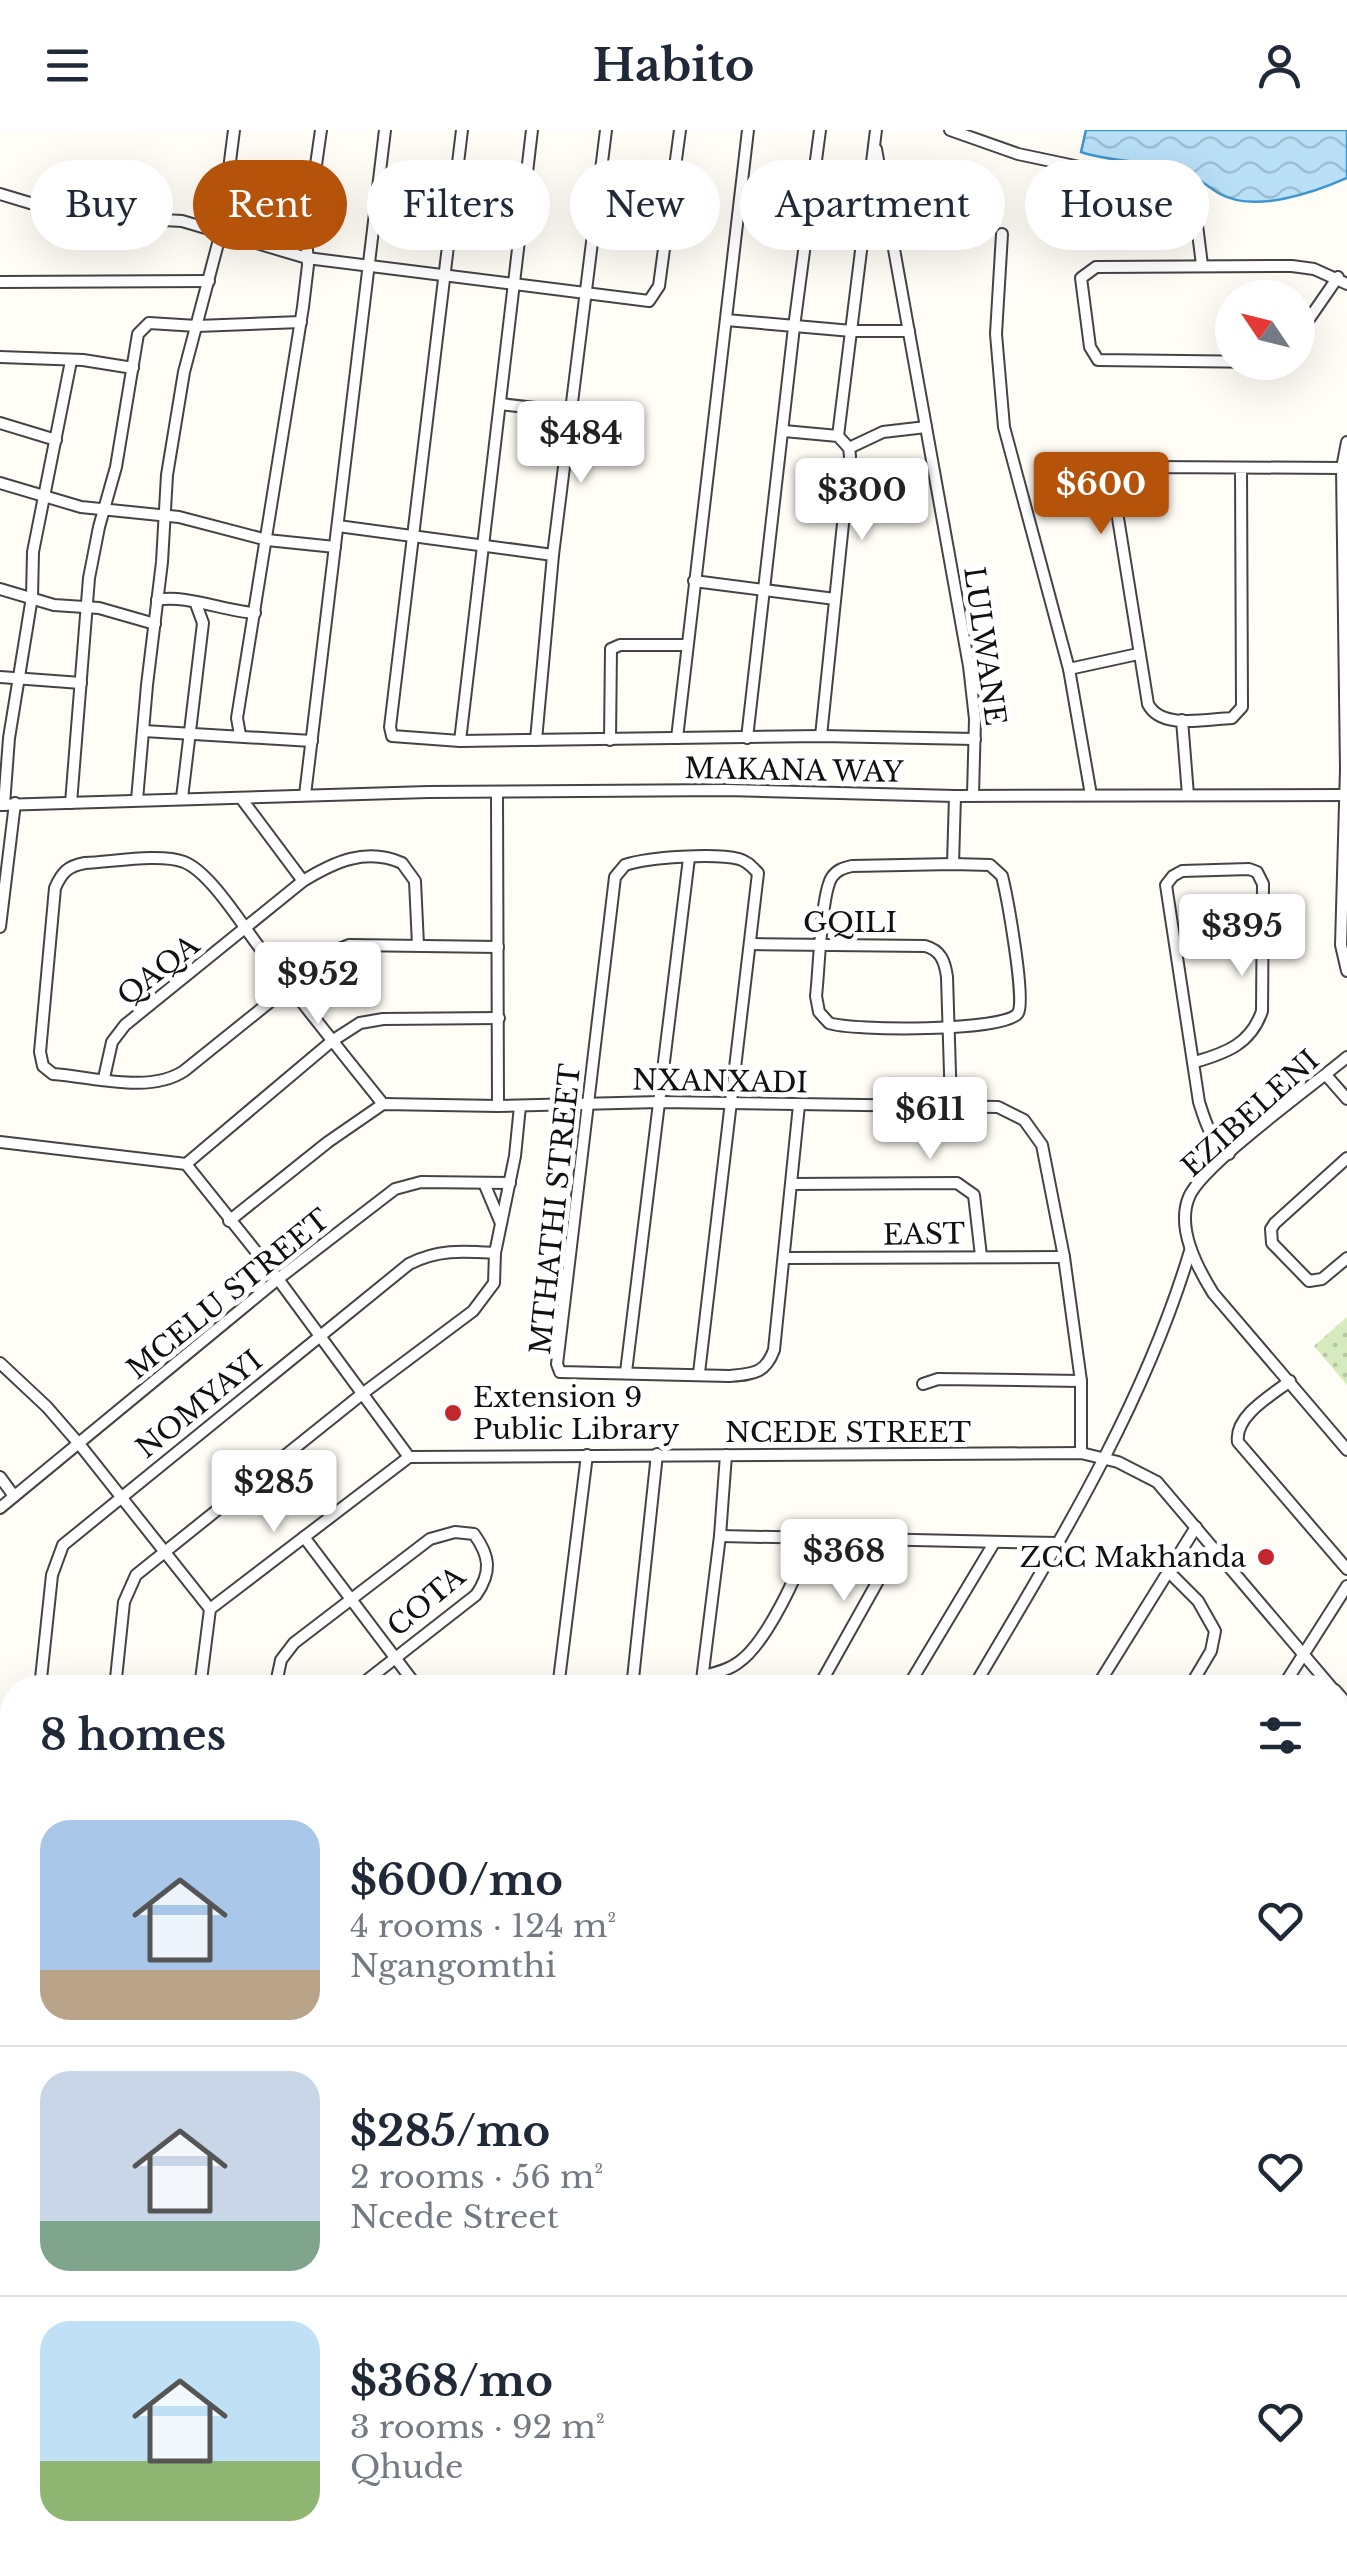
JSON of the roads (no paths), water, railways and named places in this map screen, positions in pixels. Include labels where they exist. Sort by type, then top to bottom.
[{"type":"street","points":[[230,160],[234,130]]},
{"type":"street","points":[[240,735],[238,718],[301,322],[308,258],[306,235],[321,130]]},
{"type":"street","points":[[305,795],[385,130]]},
{"type":"street","points":[[462,130],[390,732],[396,738],[460,741],[821,736],[975,739]]},
{"type":"street","points":[[460,741],[532,130]]},
{"type":"street","points":[[536,740],[553,554],[606,130]]},
{"type":"street","points":[[281,250],[308,258],[648,301],[656,294],[680,130]]},
{"type":"street","points":[[676,738],[748,130]]},
{"type":"street","points":[[747,738],[820,130]]},
{"type":"street","points":[[838,436],[876,130]]},
{"type":"street","points":[[950,130],[1018,154],[1103,172],[1178,201],[1196,217],[1202,265]]},
{"type":"street","name":"LULWANE","points":[[876,149],[969,666],[975,739],[974,795]]},
{"type":"street","points":[[0,194],[110,217],[193,224]]},
{"type":"street","points":[[137,800],[167,474],[181,387],[217,250]]},
{"type":"street","points":[[1001,250],[996,334],[1004,427],[1069,669],[1092,795]]},
{"type":"street","points":[[1215,362],[1106,363],[1094,356],[1079,284],[1084,274],[1096,267],[1305,267],[1342,280],[1315,314]]},
{"type":"street","points":[[0,282],[209,281]]},
{"type":"street","points":[[726,320],[852,331],[909,331]]},
{"type":"street","points":[[70,803],[86,608],[138,334],[149,323],[197,326],[301,322]]},
{"type":"street","points":[[0,357],[133,368]]},
{"type":"street","points":[[0,926],[9,738],[32,597],[33,552],[71,361]]},
{"type":"street","points":[[500,404],[570,412]]},
{"type":"street","points":[[0,424],[56,440]]},
{"type":"street","points":[[849,448],[883,432],[926,427]]},
{"type":"street","points":[[784,432],[838,436],[849,448],[851,467],[821,736]]},
{"type":"street","points":[[1347,442],[1342,468],[1346,795],[1341,945],[1347,971]]},
{"type":"street","points":[[1242,468],[1244,698],[1240,712],[1232,718],[1162,718],[1152,711],[1138,654],[1113,487],[1116,478],[1130,470],[1154,468],[1242,468],[1342,468]]},
{"type":"street","points":[[0,484],[81,508],[165,515],[267,540],[336,547]]},
{"type":"street","points":[[338,526],[553,554]]},
{"type":"street","points":[[694,581],[835,599]]},
{"type":"street","points":[[0,589],[54,605],[86,608],[154,624]]},
{"type":"street","points":[[158,600],[172,597],[255,613]]},
{"type":"street","points":[[182,798],[203,623],[196,604]]},
{"type":"street","points":[[610,740],[610,650],[620,645],[686,645]]},
{"type":"street","points":[[1069,669],[1138,654]]},
{"type":"street","points":[[0,677],[81,684]]},
{"type":"street","points":[[1182,720],[1188,795]]},
{"type":"street","points":[[144,731],[312,741]]},
{"type":"street","name":"MAKANA WAY","points":[[6,804],[305,795],[728,790],[955,796],[1346,795]]},
{"type":"street","points":[[497,792],[498,1106]]},
{"type":"street","points":[[953,864],[955,796]]},
{"type":"street","points":[[241,798],[303,881]]},
{"type":"street","name":"QAQA","points":[[104,1078],[108,1052],[119,1031],[303,881],[347,858],[368,857],[402,864],[414,881],[418,944]]},
{"type":"street","points":[[626,1372],[689,858],[735,858],[750,864],[758,874],[700,1373]]},
{"type":"street","name":"MTHATHI STREET","points":[[689,858],[631,862],[615,877],[557,1364],[560,1372],[756,1374],[767,1367],[774,1350],[799,1105]]},
{"type":"street","points":[[230,1221],[328,1142],[383,1104],[332,1041],[290,987],[246,930],[207,881],[181,861],[85,863],[64,871],[55,888],[40,1061],[53,1074],[145,1084],[171,1080],[290,987],[332,952],[349,945],[498,947]]},
{"type":"street","points":[[990,866],[1002,876],[1019,1012],[1008,1020],[950,1027],[828,1023],[817,1005],[822,945],[828,882],[840,868],[990,866]]},
{"type":"street","points":[[1194,1062],[1226,1054],[1246,1039],[1262,1011],[1263,884],[1257,872],[1249,869],[1182,871],[1166,885],[1194,1062],[1207,1130],[1229,1154]]},
{"type":"street","name":"GQILI","points":[[750,944],[931,948],[944,960],[950,1027]]},
{"type":"street","points":[[186,1164],[332,1041],[369,1020],[499,1018]]},
{"type":"street","points":[[950,1027],[951,1105]]},
{"type":"street","name":"EZIBELENI","points":[[1347,1057],[1195,1186],[1186,1211],[1196,1266],[1213,1293],[1347,1450]]},
{"type":"street","points":[[1326,1074],[1347,1099]]},
{"type":"street","name":"NXANXADI","points":[[383,1104],[951,1105],[998,1107],[1016,1114],[1035,1131],[1042,1145],[1064,1257],[1081,1381],[1081,1453]]},
{"type":"street","points":[[117,1675],[126,1592],[136,1575],[362,1394],[473,1311],[494,1283],[495,1252],[510,1183],[520,1106]]},
{"type":"street","points":[[0,1142],[186,1164],[278,1279],[409,1456],[210,1609]]},
{"type":"street","points":[[1347,1158],[1275,1223],[1270,1236],[1309,1281],[1322,1279],[1347,1258]]},
{"type":"street","name":"MCELU STREET","points":[[0,1508],[278,1279],[400,1186],[421,1182],[510,1183]]},
{"type":"street","points":[[792,1184],[957,1183],[974,1195],[982,1256]]},
{"type":"street","points":[[484,1184],[500,1222]]},
{"type":"street","points":[[981,1675],[1134,1402],[1191,1249]]},
{"type":"street","name":"NOMYAYI","points":[[42,1675],[55,1560],[63,1544],[409,1264],[428,1254],[495,1252]]},
{"type":"street","name":"EAST","points":[[784,1258],[1064,1257]]},
{"type":"street","points":[[2,1367],[80,1445],[210,1609],[202,1675]]},
{"type":"street","points":[[0,1384],[2,1367]]},
{"type":"street","points":[[924,1384],[938,1379],[1081,1381]]},
{"type":"street","points":[[1290,1381],[1247,1416],[1240,1426],[1238,1442],[1347,1569]]},
{"type":"street","name":"NCEDE STREET","points":[[409,1456],[1081,1453],[1105,1458],[1157,1482],[1322,1675]]},
{"type":"street","points":[[633,1675],[657,1454]]},
{"type":"street","points":[[560,1675],[587,1455]]},
{"type":"street","points":[[703,1675],[726,1456]]},
{"type":"street","points":[[0,1477],[14,1496]]},
{"type":"street","points":[[1104,1675],[1196,1527]]},
{"type":"street","name":"COTA","points":[[351,1600],[430,1539],[455,1532],[474,1534],[488,1558],[484,1584],[466,1603],[373,1675]]},
{"type":"street","points":[[720,1536],[1058,1543]]},
{"type":"street","points":[[304,1538],[408,1675]]},
{"type":"street","points":[[826,1675],[902,1538]]},
{"type":"street","points":[[716,1675],[748,1654],[799,1570],[808,1540]]},
{"type":"street","points":[[914,1675],[994,1543]]},
{"type":"street","points":[[1170,1573],[1198,1601],[1215,1631],[1211,1651],[1197,1675]]},
{"type":"street","points":[[1289,1675],[1347,1586]]},
{"type":"street","points":[[277,1675],[286,1652],[351,1600]]},
{"type":"water","points":[[1086,130],[1347,130],[1347,178],[1284,199],[1250,202],[1220,194],[1209,187],[1209,160],[1120,160],[1081,152]]},
{"type":"place","name":"Extension 9 Public Library","points":[[453,1413]]},
{"type":"place","name":"ZCC Makhanda","points":[[1266,1557]]}]
